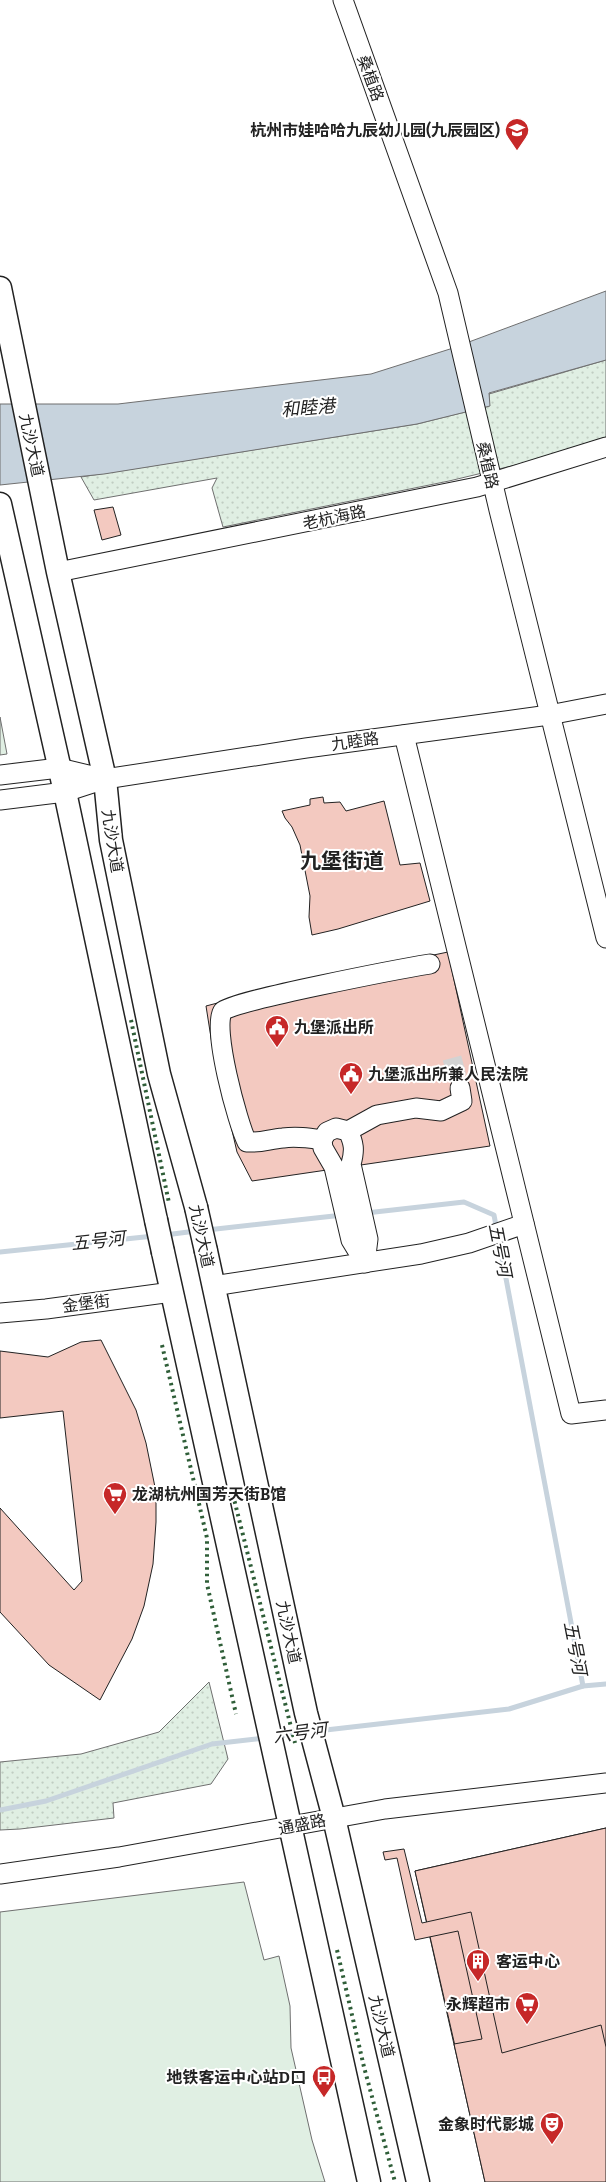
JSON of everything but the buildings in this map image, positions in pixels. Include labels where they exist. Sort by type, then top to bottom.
[{"type":"main road","name":"九沙大道","points":[[0,288],[58,572],[105,778],[111,840],[159,1074],[196,1207],[306,1713],[334,1818],[418,2182]]},
{"type":"main road","points":[[0,505],[65,792],[156,1220],[368,2182]]},
{"type":"street","name":"桑植路","points":[[343,0],[448,293],[492,483],[606,938]]},
{"type":"street","name":"老杭海路","points":[[58,572],[274,530],[492,483],[606,447]]},
{"type":"street","name":"九睦路","points":[[0,800],[65,792],[105,778],[549,715],[606,704]]},
{"type":"street","points":[[404,735],[571,1414],[606,1410]]},
{"type":"street","name":"九睦路","points":[[0,775],[59,768],[105,778]]},
{"type":"street","points":[[322,1140],[304,1137],[282,1138],[261,1143],[247,1142],[242,1132],[226,1068],[219,1019],[224,1010],[234,1005],[268,997],[430,964]]},
{"type":"street","points":[[365,1263],[351,1240],[356,1225],[351,1203],[323,1148],[322,1140],[327,1132],[336,1128],[348,1131],[378,1115],[416,1108],[441,1111],[462,1101],[460,1088]]},
{"type":"street","points":[[348,1131],[354,1142],[351,1164],[351,1203]]},
{"type":"street","points":[[213,1286],[421,1254],[469,1243],[524,1224]]},
{"type":"street","name":"金堡街","points":[[0,1313],[46,1309],[172,1292]]},
{"type":"street","name":"通盛路","points":[[0,1874],[119,1858],[385,1809],[606,1782]]},
{"type":"green space","points":[[606,360],[606,437],[524,463],[449,481],[223,527],[212,488],[217,478],[94,500],[81,477],[417,424],[489,406],[489,394]]},
{"type":"green space","points":[[0,717],[7,754],[0,755]]},
{"type":"green space","points":[[209,1682],[228,1759],[211,1784],[113,1803],[114,1818],[0,1830],[0,1762],[81,1754],[159,1732]]},
{"type":"green space","points":[[244,1882],[264,1960],[279,1956],[290,2006],[291,2048],[312,2140],[325,2182],[0,2182],[0,1912]]},
{"type":"water","name":"和睦港","points":[[606,291],[606,360],[489,393],[490,406],[417,424],[104,474],[0,485],[0,404],[118,404],[371,374],[450,349]]},
{"type":"waterway","name":"五号河","points":[[366,1213],[464,1202],[494,1215],[583,1686]]},
{"type":"waterway","name":"五号河","points":[[207,1230],[343,1215]]},
{"type":"waterway","name":"五号河","points":[[165,1235],[196,1231]]},
{"type":"waterway","name":"五号河","points":[[0,1252],[154,1236]]},
{"type":"waterway","name":"六号河","points":[[317,1731],[509,1709],[583,1686],[606,1684]]},
{"type":"waterway","name":"六号河","points":[[275,1736],[306,1733]]},
{"type":"waterway","name":"六号河","points":[[0,1810],[46,1801],[212,1744],[264,1738]]},
{"type":"tunnel","points":[[452,1058],[460,1088]]},
{"type":"hedge","points":[[131,1020],[169,1203]]},
{"type":"hedge","points":[[162,1345],[207,1538],[207,1584],[236,1714]]},
{"type":"hedge","points":[[233,1495],[295,1743]]},
{"type":"hedge","points":[[337,1950],[364,2067],[395,2182]]},
{"type":"place","name":"杭州市娃哈哈九辰幼儿园(九辰园区)","points":[[517,151]]},
{"type":"place","name":"九堡派出所","points":[[277,1048]]},
{"type":"place","name":"九堡派出所兼人民法院","points":[[351,1095]]},
{"type":"place","name":"龙湖杭州国芳天街B馆","points":[[115,1515]]},
{"type":"place","name":"客运中心","points":[[478,1982]]},
{"type":"place","name":"永辉超市","points":[[527,2025]]},
{"type":"place","name":"地铁客运中心站D口","points":[[324,2098]]},
{"type":"place","name":"金象时代影城","points":[[552,2145]]},
{"type":"district","name":"九堡街道","points":[[342,861]]}]
